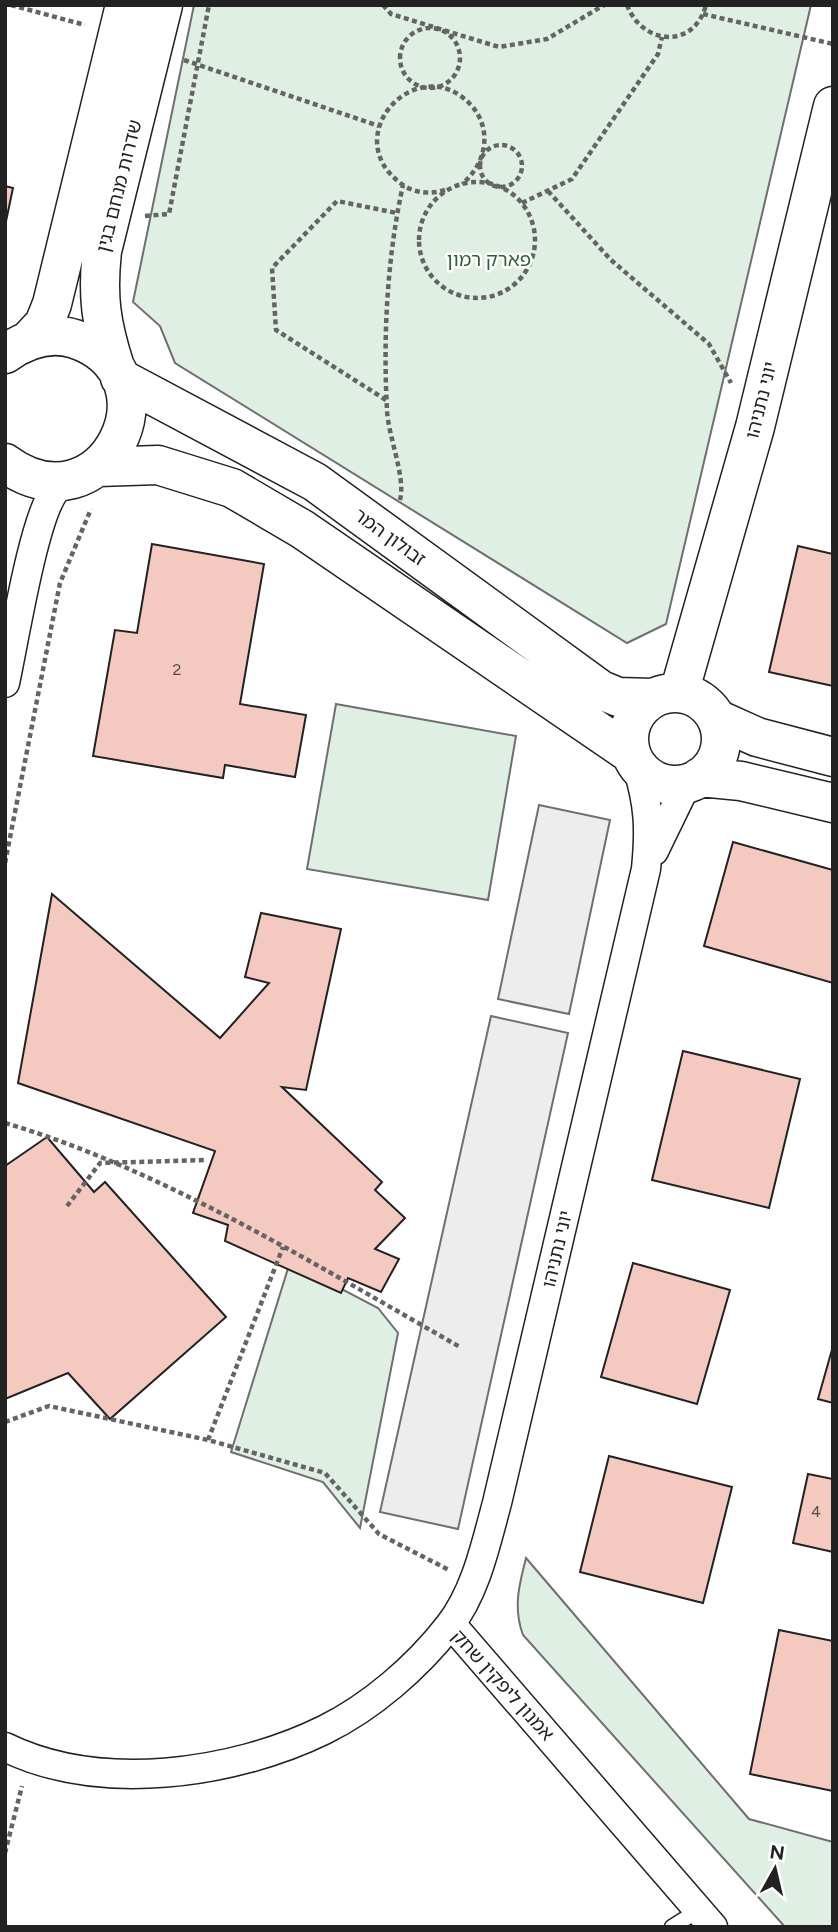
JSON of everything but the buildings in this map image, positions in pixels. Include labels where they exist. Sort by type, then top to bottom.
[{"type":"street","name":"שדרות מנחם בגין","points":[[85,485],[116,449],[126,426],[127,402],[100,318],[98,291],[109,219],[154,50],[163,5]]},
{"type":"street","name":"שדרות מנחם בגין","points":[[18,347],[44,324],[52,304],[122,19]]},
{"type":"street","name":"יוני נתניהו","points":[[666,695],[755,427],[833,106]]},
{"type":"street","name":"זבולון המר","points":[[18,347],[49,336],[77,340],[102,353],[117,372],[315,482],[601,690],[618,697],[666,695]]},
{"type":"street","points":[[5,463],[41,481],[85,485]]},
{"type":"street","points":[[5,683],[38,534],[54,491],[158,465],[232,488],[302,529],[634,760],[660,782],[741,781],[833,803]]},
{"type":"street","points":[[634,760],[630,728],[642,706],[666,695],[694,697],[708,706],[717,719],[720,747],[710,769],[694,780]]},
{"type":"street","points":[[717,719],[757,737],[833,757]]},
{"type":"street","name":"יוני נתניהו","points":[[451,1624],[472,1582],[497,1503],[646,869],[650,824],[647,798],[634,760]]},
{"type":"street","name":"יוני נתניהו","points":[[646,869],[694,780]]},
{"type":"street","name":"אמנון ליפקין שחק","points":[[18,1752],[81,1770],[124,1774],[176,1772],[253,1756],[324,1730],[361,1706],[402,1676],[451,1624],[706,1918]]},
{"type":"lane","points":[[672,1927],[706,1918]]},
{"type":"path","points":[[11,5],[122,19]]},
{"type":"path","points":[[109,219],[169,214],[209,5]]},
{"type":"path","points":[[383,5],[391,14],[499,47],[547,39],[604,5]]},
{"type":"path","points":[[627,5],[632,18],[641,28],[662,37],[686,33],[703,14],[706,5]]},
{"type":"path","points":[[703,14],[833,44]]},
{"type":"path","points":[[449,189],[434,201],[424,217],[419,235],[420,254],[428,271],[440,285],[457,295],[475,299],[494,296],[511,287],[524,274],[533,257],[535,239],[532,220],[522,203],[493,185],[482,175],[481,160],[485,143],[483,126],[475,110],[463,97],[448,89],[431,86],[419,86],[405,76],[400,66],[400,48],[416,30],[427,27],[440,29],[455,40],[459,49],[460,66],[447,83],[431,86],[414,90],[398,98],[386,110],[379,126],[377,143],[381,160],[390,175],[403,186],[434,193],[462,184],[493,185],[508,186],[519,176],[521,161],[518,154],[506,146],[490,148],[481,160],[462,184]]},
{"type":"path","points":[[522,203],[572,179],[658,54],[662,37]]},
{"type":"path","points":[[154,50],[379,126]]},
{"type":"path","points":[[391,538],[401,495],[386,400],[386,333],[397,213],[403,186]]},
{"type":"path","points":[[548,191],[611,260],[709,344],[755,427]]},
{"type":"path","points":[[386,400],[276,330],[272,268],[337,201],[397,213]]},
{"type":"path","points":[[5,863],[60,583],[85,485]]},
{"type":"path","points":[[5,1123],[73,1144],[283,1247],[460,1348]]},
{"type":"path","points":[[67,1206],[100,1163],[206,1160]]},
{"type":"path","points":[[208,1440],[283,1247]]},
{"type":"path","points":[[5,1422],[49,1406],[208,1440],[326,1473],[379,1534],[472,1582]]},
{"type":"path","points":[[5,1853],[18,1752]]},
{"type":"green space","name":"פארק רמון","points":[[194,5],[811,5],[666,624],[627,643],[175,363],[160,326],[133,302]]},
{"type":"green space","points":[[336,704],[516,736],[488,900],[307,869]]},
{"type":"green space","points":[[290,1262],[378,1308],[398,1333],[360,1528],[323,1482],[231,1452]]},
{"type":"green space","points":[[526,1558],[749,1819],[833,1842],[833,1927],[785,1927],[523,1635],[518,1606],[519,1587]]},
{"type":"shaded area","points":[[539,805],[610,820],[569,1014],[498,999]]},
{"type":"shaded area","points":[[491,1016],[568,1033],[458,1529],[380,1512]]}]
